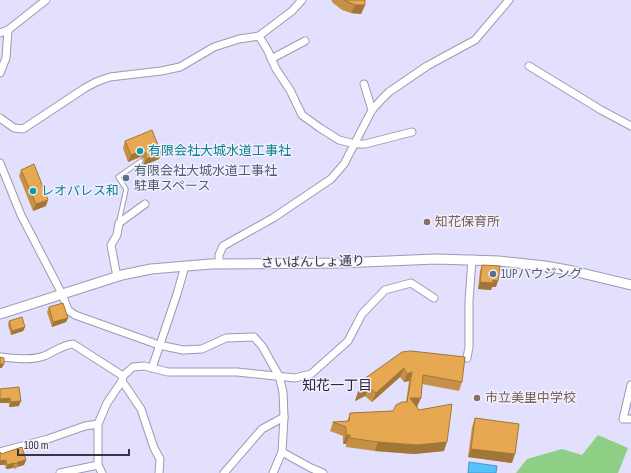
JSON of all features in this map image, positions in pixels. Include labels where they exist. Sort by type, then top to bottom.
[{"type":"main road","name":"さいばんしょ通り","points":[[0,314],[139,271],[219,264],[333,263],[436,259],[472,260],[545,266],[573,270],[631,285]]},
{"type":"street","points":[[0,33],[8,30],[46,0]]},
{"type":"street","points":[[0,118],[14,128],[23,130],[96,82],[110,77],[161,71],[180,67],[214,46],[239,39],[258,36],[292,11],[302,0]]},
{"type":"street","points":[[219,264],[219,255],[222,246],[273,218],[331,179],[344,164],[372,110],[389,92],[427,66],[475,40],[509,0]]},
{"type":"street","points":[[0,73],[6,58],[8,30]]},
{"type":"street","points":[[258,36],[276,69],[290,90],[302,115],[339,140],[355,144],[365,144],[412,132]]},
{"type":"street","points":[[271,59],[305,41]]},
{"type":"street","points":[[529,66],[601,110],[631,126]]},
{"type":"street","points":[[364,84],[372,110]]},
{"type":"street","points":[[0,163],[21,215],[62,294],[68,310],[75,315],[159,345],[183,350],[202,349],[226,338],[254,337],[262,346],[279,376],[283,392],[284,417],[282,452],[273,473]]},
{"type":"street","points":[[117,277],[111,245],[117,235],[119,223],[145,204]]},
{"type":"street","points":[[467,358],[469,347],[469,301],[472,260]]},
{"type":"street","points":[[152,368],[185,266]]},
{"type":"street","points":[[102,473],[98,465],[98,424],[107,403],[123,378],[133,367],[144,366],[168,372],[237,372],[295,378],[311,374],[348,341],[362,314],[385,290],[411,283],[434,298]]},
{"type":"street","points":[[0,357],[42,357],[68,344],[73,344],[123,378],[142,409],[154,448],[160,459],[159,473]]},
{"type":"street","points":[[631,385],[623,419],[631,419]]},
{"type":"street","points":[[224,473],[262,429],[284,417]]},
{"type":"street","points":[[0,452],[48,439],[85,426],[98,424]]},
{"type":"street","points":[[282,452],[311,468],[324,473]]},
{"type":"street","points":[[60,473],[98,465]]},
{"type":"lane","points":[[119,223],[126,189],[118,177],[141,161]]},
{"type":"green space","points":[[598,435],[628,448],[618,473],[516,473],[527,459],[562,449],[582,455]]},
{"type":"water","points":[[469,462],[497,466],[496,473],[468,473]]},
{"type":"building","points":[[344,0],[365,0],[365,5],[355,5]]},
{"type":"building","points":[[152,130],[161,153],[146,159],[146,153],[142,150],[131,155],[125,141]]},
{"type":"building","points":[[34,164],[48,200],[36,204],[21,170]]},
{"type":"building","points":[[482,265],[500,266],[498,281],[493,280],[493,283],[480,282]]},
{"type":"building","points":[[63,303],[68,318],[53,322],[49,307]]},
{"type":"building","points":[[22,317],[25,327],[12,331],[9,321]]},
{"type":"building","points":[[411,351],[465,357],[462,382],[423,375],[421,398],[410,398],[419,410],[452,404],[447,442],[417,445],[350,438],[350,435],[346,435],[346,427],[333,422],[349,421],[350,413],[393,411],[396,405],[402,402],[407,402],[412,372],[407,374],[404,368],[376,393],[369,387],[358,392],[367,383],[364,379],[402,352]]},
{"type":"building","points":[[0,357],[4,358],[4,364],[0,364]]},
{"type":"building","points":[[19,387],[21,401],[11,402],[10,398],[0,399],[0,389]]},
{"type":"building","points":[[475,418],[519,424],[515,454],[471,449]]},
{"type":"building","points":[[22,447],[26,460],[18,462],[17,464],[14,463],[7,465],[6,460],[0,461],[0,452],[1,454]]},
{"type":"place","name":"有限会社大城水道工事社","points":[[140,151]]},
{"type":"place","name":"有限会社大城水道工事社 駐車スペース","points":[[126,178]]},
{"type":"place","name":"レオパレス和","points":[[33,191]]},
{"type":"place","name":"知花保育所","points":[[427,222]]},
{"type":"place","name":"1UPハウジング","points":[[493,274]]},
{"type":"place","name":"市立美里中学校","points":[[477,398]]},
{"type":"district","name":"知花一丁目","points":[[337,385]]}]
